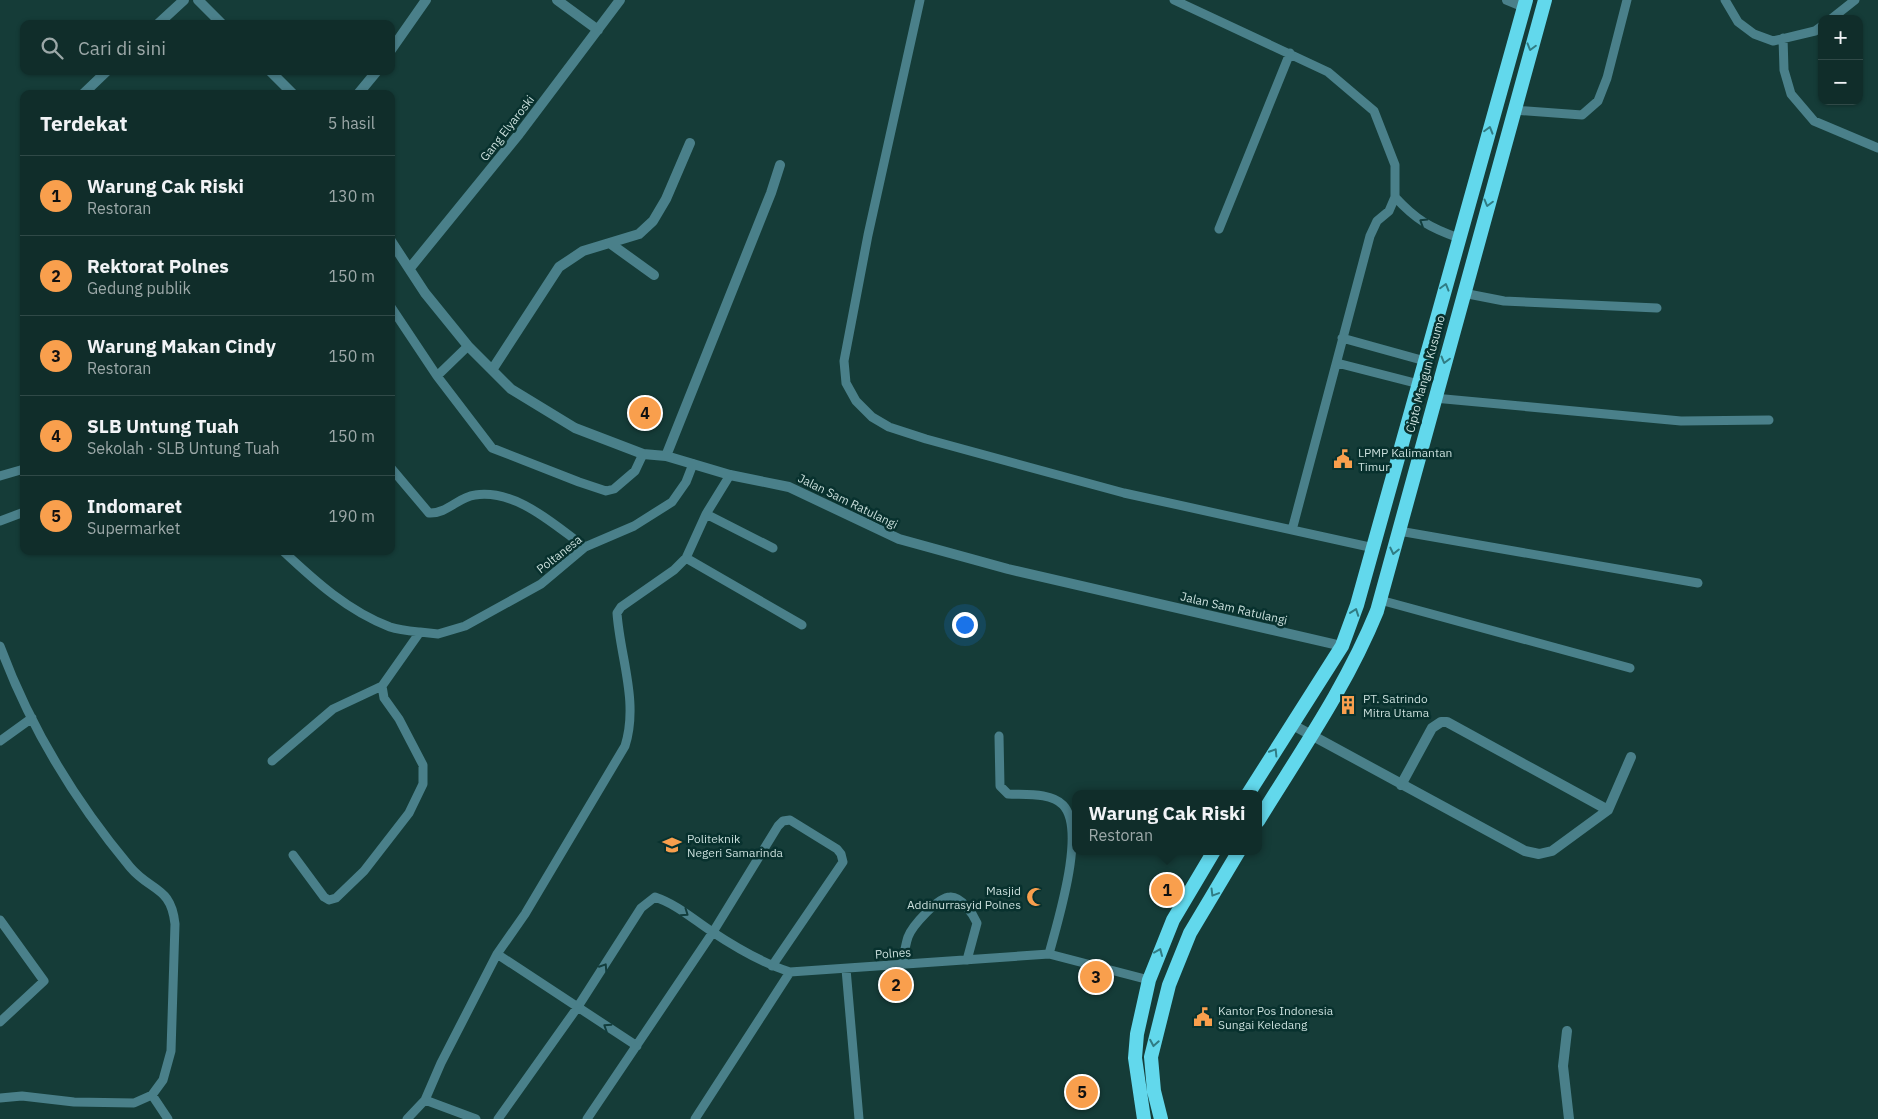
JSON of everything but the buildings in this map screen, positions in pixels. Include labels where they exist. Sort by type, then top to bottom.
[{"type":"highway","name":"Cipto Mangun Kusumo","points":[[1262,815],[1313,737],[1364,643],[1380,600],[1544,0]]},
{"type":"highway","name":"Cipto Mangun Kusumo","points":[[1250,790],[1342,646],[1368,571],[1525,3]]},
{"type":"highway","points":[[1478,169],[1496,174]]},
{"type":"highway","points":[[1144,1119],[1135,1058],[1137,1034],[1149,980],[1173,920],[1212,855]]},
{"type":"highway","points":[[1161,1119],[1154,1091],[1152,1057],[1154,1037],[1169,985],[1190,933],[1237,855]]},
{"type":"street","points":[[162,20],[184,0]]},
{"type":"street","points":[[198,0],[218,20]]},
{"type":"street","points":[[395,44],[426,0]]},
{"type":"street","points":[[557,0],[598,30]]},
{"type":"street","name":"Gang Elyaroski","points":[[410,268],[519,134],[620,0]]},
{"type":"street","points":[[1507,0],[1525,3]]},
{"type":"street","points":[[87,90],[103,75]]},
{"type":"street","points":[[274,75],[289,90]]},
{"type":"street","points":[[361,90],[374,75]]},
{"type":"street","points":[[492,370],[559,267],[583,251],[639,234],[653,221],[690,143]]},
{"type":"street","points":[[666,456],[771,193],[780,165]]},
{"type":"street","points":[[611,244],[654,275]]},
{"type":"street","name":"Jalan Sam Ratulangi","points":[[395,247],[425,293],[468,346],[511,388],[575,428],[643,454],[666,456],[730,475],[789,487],[898,539],[1008,569],[1342,646]]},
{"type":"street","points":[[1401,784],[1432,728],[1441,722],[1447,722],[1608,810]]},
{"type":"street","points":[[1291,724],[1525,851],[1539,854],[1552,851],[1608,810],[1632,757]]},
{"type":"street","points":[[1567,1032],[1563,1066],[1569,1119]]},
{"type":"lane","points":[[920,0],[870,226],[844,361],[846,383],[856,401],[872,418],[888,427],[926,439],[1124,493],[1374,548]]},
{"type":"lane","points":[[1174,0],[1328,72],[1374,111],[1395,165],[1395,197],[1389,211],[1377,221],[1370,236],[1292,530]]},
{"type":"lane","points":[[1513,110],[1582,115],[1598,101],[1607,78],[1627,0]]},
{"type":"lane","points":[[1725,0],[1738,22],[1754,34],[1773,41],[1818,29]]},
{"type":"lane","points":[[1835,15],[1855,0]]},
{"type":"lane","points":[[1784,38],[1784,70],[1791,94],[1814,121],[1878,148]]},
{"type":"lane","points":[[1219,230],[1290,53]]},
{"type":"lane","points":[[1395,197],[1424,224],[1459,238]]},
{"type":"lane","points":[[1463,293],[1504,301],[1657,308]]},
{"type":"lane","points":[[395,313],[436,376],[492,448],[606,491],[614,489],[635,471],[643,454]]},
{"type":"lane","points":[[1342,338],[1425,361]]},
{"type":"lane","points":[[436,376],[468,346]]},
{"type":"lane","points":[[1337,363],[1419,384]]},
{"type":"lane","points":[[1434,398],[1681,421],[1769,420]]},
{"type":"lane","name":"Poltanesa","points":[[287,555],[318,584],[362,614],[391,627],[438,634],[465,626],[491,614],[541,584],[585,547],[634,526],[672,502],[686,482],[693,464]]},
{"type":"lane","points":[[0,476],[20,470]]},
{"type":"lane","points":[[395,473],[429,513],[438,514],[474,495],[498,495],[531,508],[585,547]]},
{"type":"lane","points":[[407,1119],[425,1100],[441,1063],[498,954],[525,914],[625,746],[631,728],[629,688],[618,613],[621,607],[674,570],[686,558],[706,514],[730,475]]},
{"type":"lane","points":[[0,521],[20,514]]},
{"type":"lane","points":[[706,514],[773,548]]},
{"type":"lane","points":[[1399,531],[1698,583]]},
{"type":"lane","points":[[686,558],[802,625]]},
{"type":"lane","points":[[1380,600],[1630,668]]},
{"type":"lane","points":[[272,761],[333,709],[382,686],[420,632]]},
{"type":"lane","points":[[0,646],[13,680],[58,769],[132,870],[165,895],[174,908],[175,924],[171,1052],[163,1080],[152,1095],[134,1103],[74,1102],[22,1096],[0,1098]]},
{"type":"lane","points":[[293,854],[324,897],[329,900],[336,898],[364,871],[409,813],[423,784],[423,765],[399,719],[384,698],[382,686]]},
{"type":"lane","points":[[0,741],[32,718]]},
{"type":"lane","points":[[998,736],[1000,786],[1008,794],[1044,796],[1063,805],[1072,824]]},
{"type":"lane","points":[[587,1119],[713,932],[778,826],[783,821],[790,820],[837,849],[841,854],[843,862],[772,966]]},
{"type":"lane","points":[[1049,954],[1068,876],[1072,836]]},
{"type":"lane","points":[[902,965],[908,938],[914,927],[922,916],[945,898],[951,896],[961,902],[977,923],[967,960]]},
{"type":"lane","name":"Polnes","points":[[577,1008],[642,908],[655,897],[670,902],[713,932],[772,966],[790,972],[1049,954],[1149,980]]},
{"type":"lane","points":[[0,920],[44,980],[0,1022]]},
{"type":"lane","points":[[498,954],[637,1046]]},
{"type":"lane","points":[[846,969],[859,1119]]},
{"type":"lane","points":[[695,1119],[790,972]]},
{"type":"lane","points":[[498,1119],[577,1008]]},
{"type":"lane","points":[[152,1095],[168,1119]]},
{"type":"lane","points":[[425,1100],[476,1119]]},
{"type":"place","name":"SLB Untung Tuah","points":[[645,413]]},
{"type":"place","name":"LPMP Kalimantan Timur","points":[[1343,459]]},
{"type":"place","name":"PT. Satrindo Mitra Utama","points":[[1348,705]]},
{"type":"place","name":"Politeknik Negeri Samarinda","points":[[672,845]]},
{"type":"place","name":"Warung Cak Riski","points":[[1167,890]]},
{"type":"place","name":"Masjid Addinurrasyid Polnes","points":[[1036,897]]},
{"type":"place","name":"Warung Makan Cindy","points":[[1096,977]]},
{"type":"place","name":"Rektorat Polnes","points":[[896,985]]},
{"type":"place","name":"Kantor Pos Indonesia Sungai Keledang","points":[[1203,1017]]},
{"type":"place","name":"Indomaret","points":[[1082,1092]]}]
